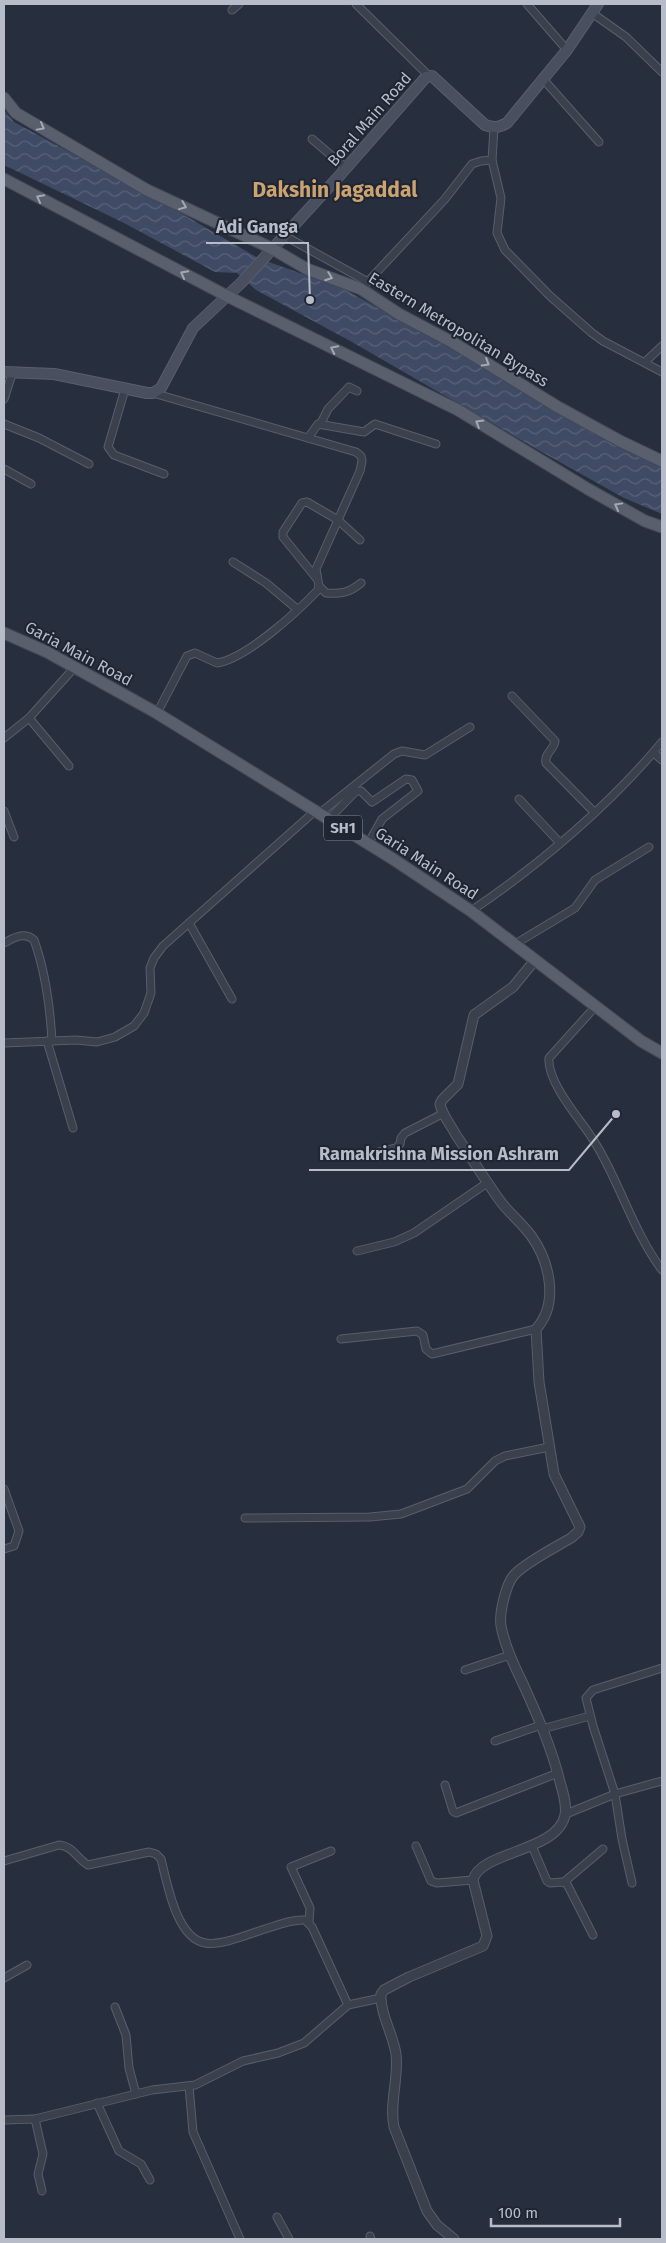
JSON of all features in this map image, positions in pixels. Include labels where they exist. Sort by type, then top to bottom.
[{"type":"main road","points":[[494,128],[507,123],[567,50],[595,8]]},
{"type":"main road","name":"Boral Main Road","points":[[153,393],[161,388],[169,375],[193,328],[242,282],[428,76],[432,76],[485,125],[494,128]]},
{"type":"main road","name":"Eastern Metropolitan Bypass","points":[[4,98],[16,113],[147,190],[271,248],[307,269],[365,286],[399,314],[452,342],[558,407],[620,441],[662,460]]},
{"type":"main road","points":[[4,179],[227,296],[458,410],[588,489],[645,521],[662,527]]},
{"type":"main road","points":[[8,372],[54,374],[153,393]]},
{"type":"main road","name":"Garia Main Road","points":[[4,633],[34,646],[157,713],[368,844],[471,911],[595,1007],[641,1041],[662,1053]]},
{"type":"street","points":[[232,10],[239,4]]},
{"type":"street","points":[[356,4],[428,76]]},
{"type":"street","points":[[527,4],[567,50]]},
{"type":"street","points":[[595,8],[662,72]]},
{"type":"street","points":[[543,79],[599,142]]},
{"type":"street","points":[[494,128],[492,160],[501,198],[497,233],[510,258],[592,333],[603,341],[662,372]]},
{"type":"street","points":[[312,139],[346,168]]},
{"type":"street","points":[[283,235],[365,286],[445,199],[472,164],[481,160],[492,160]]},
{"type":"street","points":[[645,362],[662,346]]},
{"type":"street","points":[[4,399],[8,372]]},
{"type":"street","points":[[308,438],[328,409],[349,387],[357,391]]},
{"type":"street","points":[[125,389],[108,447],[110,452],[164,474]]},
{"type":"street","points":[[153,393],[308,438],[361,456],[362,461],[360,471],[316,569],[319,584],[314,594],[252,647],[223,662],[213,663],[195,653],[187,656],[157,713]]},
{"type":"street","points":[[320,423],[364,432],[375,424],[436,444]]},
{"type":"street","points":[[4,424],[39,438],[89,464]]},
{"type":"street","points":[[4,469],[31,484]]},
{"type":"street","points":[[360,540],[338,520],[307,502],[302,502],[283,532],[283,537],[326,593],[340,594],[351,592],[361,582]]},
{"type":"street","points":[[233,562],[266,583],[297,609]]},
{"type":"street","points":[[4,738],[28,718],[74,668]]},
{"type":"street","points":[[512,696],[555,741],[555,746],[546,756],[546,763],[594,812]]},
{"type":"street","points":[[28,718],[69,766]]},
{"type":"street","points":[[4,1043],[49,1041],[97,1042],[115,1037],[134,1026],[144,1013],[151,993],[150,968],[154,958],[163,946],[394,754],[402,751],[426,755],[470,727]]},
{"type":"street","points":[[471,911],[497,894],[594,812],[631,778],[662,742]]},
{"type":"street","points":[[654,753],[662,760]]},
{"type":"street","points":[[321,815],[356,791],[361,791],[372,802],[406,779],[412,780],[418,791],[382,819],[368,844]]},
{"type":"street","points":[[519,798],[559,842]]},
{"type":"street","points":[[4,811],[14,836]]},
{"type":"street","points":[[515,944],[575,908],[595,880],[648,847]]},
{"type":"street","points":[[189,923],[232,999]]},
{"type":"street","points":[[4,943],[21,936],[30,937],[34,940],[44,973],[50,1013],[49,1041],[73,1128]]},
{"type":"street","points":[[341,1339],[417,1331],[423,1335],[426,1349],[432,1354],[536,1329],[543,1322],[549,1308],[550,1293],[543,1259],[532,1236],[503,1205],[487,1183],[440,1104],[458,1084],[474,1015],[512,987],[535,960]]},
{"type":"street","points":[[595,1007],[549,1058],[548,1068],[567,1105],[599,1147],[634,1221],[662,1270]]},
{"type":"street","points":[[358,1157],[398,1147],[404,1133],[444,1113]]},
{"type":"street","points":[[357,1251],[394,1242],[414,1233],[487,1183]]},
{"type":"street","points":[[454,2239],[436,2224],[427,2211],[394,2127],[392,2116],[397,2065],[396,2053],[381,1998],[384,1990],[390,1986],[483,1946],[487,1936],[473,1880],[475,1873],[482,1866],[532,1846],[558,1829],[566,1814],[558,1773],[541,1727],[510,1655],[503,1633],[501,1614],[513,1577],[572,1538],[580,1527],[554,1474],[538,1382],[536,1329]]},
{"type":"street","points":[[245,1518],[370,1517],[401,1514],[467,1489],[495,1461],[505,1456],[549,1447]]},
{"type":"street","points":[[4,1489],[19,1531],[14,1546],[4,1550]]},
{"type":"street","points":[[465,1670],[510,1655]]},
{"type":"street","points":[[632,1884],[615,1794],[586,1698],[592,1690],[662,1668]]},
{"type":"street","points":[[495,1742],[541,1727],[590,1716]]},
{"type":"street","points":[[444,1785],[452,1809],[456,1813],[558,1773]]},
{"type":"street","points":[[566,1814],[615,1794],[662,1781]]},
{"type":"street","points":[[4,1861],[59,1845],[68,1847],[80,1860],[88,1865],[149,1852],[156,1854],[161,1858],[177,1913],[194,1938],[206,1944],[298,1919],[309,1922]]},
{"type":"street","points":[[416,1846],[431,1881],[473,1880]]},
{"type":"street","points":[[532,1846],[547,1881],[553,1884],[564,1882],[603,1849]]},
{"type":"street","points":[[331,1851],[291,1867],[310,1908],[309,1922],[348,2004]]},
{"type":"street","points":[[564,1882],[568,1886],[594,1935]]},
{"type":"street","points":[[4,1978],[27,1965]]},
{"type":"street","points":[[4,2120],[34,2119],[152,2090],[189,2086],[243,2061],[278,2053],[304,2043],[348,2004],[381,1998]]},
{"type":"street","points":[[115,2008],[126,2036],[129,2068],[136,2094]]},
{"type":"street","points":[[189,2086],[193,2132],[240,2239]]},
{"type":"street","points":[[97,2103],[119,2151],[141,2164],[150,2180]]},
{"type":"street","points":[[34,2119],[42,2154],[38,2174],[42,2192]]},
{"type":"street","points":[[277,2217],[289,2239]]},
{"type":"water","points":[[4,110],[14,122],[155,198],[258,258],[344,289],[457,352],[603,439],[662,465],[662,514],[624,498],[352,342],[256,290],[237,273],[215,272],[124,223],[4,165]]},
{"type":"place","name":"Adi Ganga","points":[[310,300]]},
{"type":"place","name":"Ramakrishna Mission Ashram","points":[[616,1114]]},
{"type":"district","name":"Dakshin Jagaddal","points":[[335,190]]}]
